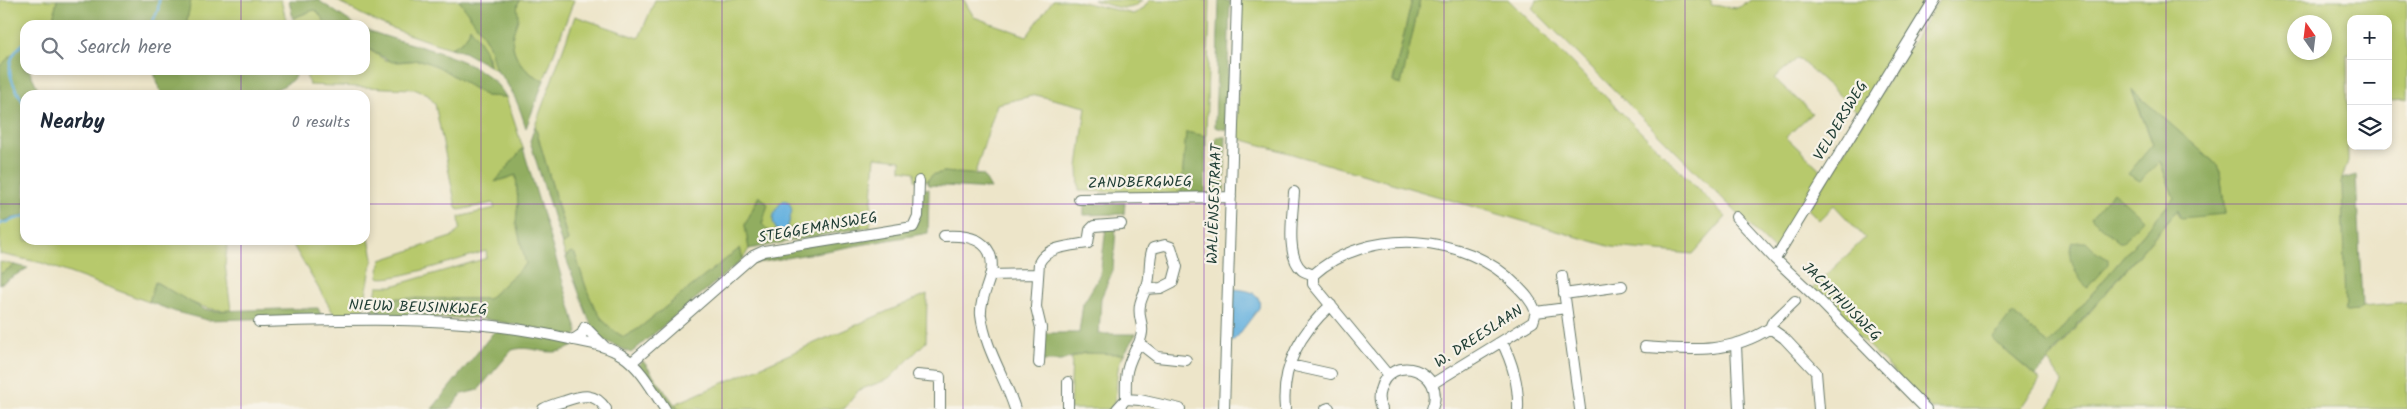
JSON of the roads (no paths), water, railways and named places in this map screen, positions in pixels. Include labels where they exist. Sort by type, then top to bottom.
[{"type":"street","name":"WALIËNSESTRAAT","points":[[1224,409],[1237,0]]},
{"type":"street","name":"VELDERSWEG","points":[[1775,259],[1934,0]]},
{"type":"street","name":"STEGGEMANSWEG","points":[[632,362],[753,256],[764,252],[912,227],[918,216],[919,181]]},
{"type":"street","points":[[1294,192],[1292,243],[1294,258],[1302,270],[1313,274],[1313,284],[1388,375]]},
{"type":"street","name":"ZANDBERGWEG","points":[[1079,199],[1231,197]]},
{"type":"street","name":"JACHTHUISWEG","points":[[1736,217],[1775,259],[1821,302],[1926,409]]},
{"type":"street","points":[[1039,363],[1041,328],[1036,307],[1039,263],[1049,251],[1088,243],[1090,230],[1094,226],[1121,224]]},
{"type":"street","points":[[944,236],[960,235],[978,241],[988,250],[993,262],[981,314],[992,358],[1007,385],[1014,409]]},
{"type":"street","name":"W. DREESLAAN","points":[[1313,274],[1320,268],[1346,255],[1370,246],[1400,241],[1439,245],[1464,252],[1488,262],[1509,278],[1533,305],[1536,312],[1533,322],[1432,384]]},
{"type":"street","points":[[1117,409],[1126,399],[1125,374],[1127,364],[1144,332],[1140,307],[1153,248],[1165,245],[1171,247],[1177,267],[1173,282],[1161,288],[1145,289]]},
{"type":"street","points":[[990,275],[1038,274]]},
{"type":"street","points":[[1562,276],[1580,409]]},
{"type":"street","points":[[1564,294],[1622,286]]},
{"type":"street","points":[[1645,347],[1700,350],[1736,345],[1770,328],[1772,323],[1795,301]]},
{"type":"street","points":[[1286,409],[1290,364],[1311,324],[1330,305]]},
{"type":"street","name":"W. DREESLAAN","points":[[1536,312],[1566,308]]},
{"type":"street","name":"NIEUW BEUSINKWEG","points":[[259,322],[436,321],[511,328],[604,346],[632,362],[665,409]]},
{"type":"street","points":[[574,340],[582,334],[585,327],[604,346]]},
{"type":"street","points":[[1770,328],[1784,338],[1816,372],[1819,409]]},
{"type":"street","points":[[1502,342],[1510,358],[1518,383],[1518,409]]},
{"type":"street","points":[[1139,344],[1157,357],[1186,360]]},
{"type":"street","points":[[1736,345],[1739,409]]},
{"type":"street","points":[[1290,364],[1331,374]]},
{"type":"street","points":[[1382,409],[1378,394],[1381,384],[1388,375],[1397,370],[1407,368],[1417,370],[1426,376],[1432,384],[1435,396],[1432,409]]},
{"type":"street","points":[[917,375],[940,377],[940,409]]},
{"type":"street","points":[[1068,382],[1068,409]]},
{"type":"street","points":[[543,409],[583,395],[590,395],[600,400],[606,409]]},
{"type":"street","points":[[1126,399],[1140,400],[1180,409]]},
{"type":"water","points":[[784,200],[789,202],[792,210],[787,230],[779,232],[773,220],[777,207]]},
{"type":"water","points":[[1233,289],[1252,293],[1256,295],[1260,302],[1259,308],[1231,342]]},
{"type":"waterway","points":[[153,20],[158,10],[159,0]]},
{"type":"waterway","points":[[20,46],[12,57],[10,64],[12,80],[20,96]]},
{"type":"waterway","points":[[0,224],[20,218]]}]
